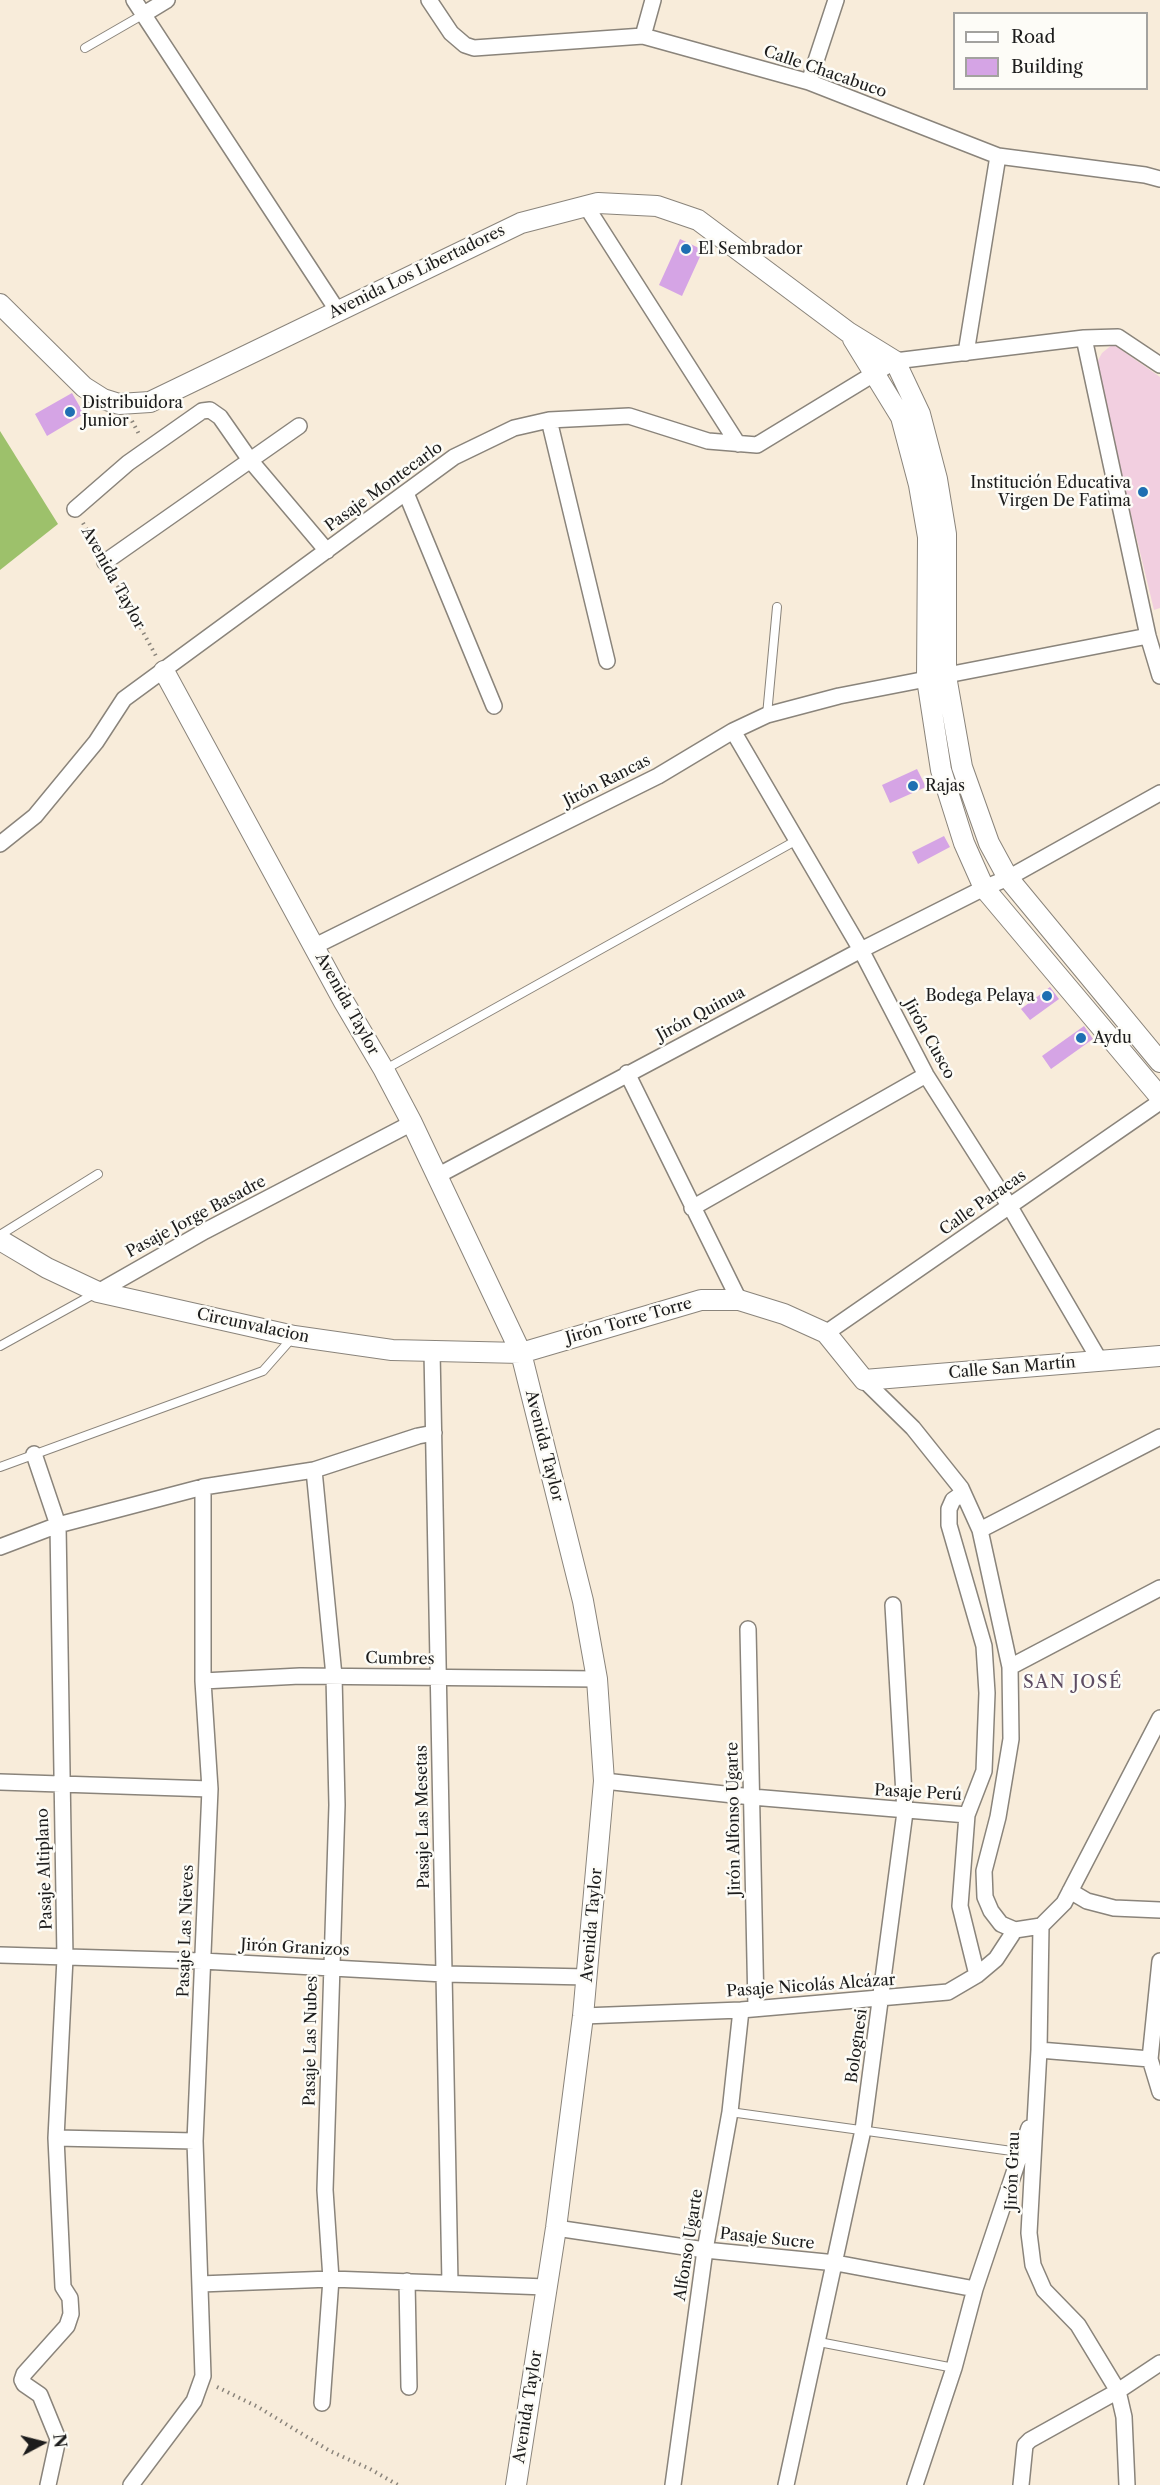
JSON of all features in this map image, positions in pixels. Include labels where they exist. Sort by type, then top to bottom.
[{"type":"street","points":[[134,0],[337,310]]},
{"type":"street","points":[[144,14],[167,0]]},
{"type":"street","name":"Calle Chacabuco","points":[[429,0],[451,33],[465,45],[474,48],[643,36],[808,82],[998,156],[1145,175],[1160,179]]},
{"type":"street","points":[[643,36],[653,0]]},
{"type":"street","points":[[808,82],[836,0]]},
{"type":"street","points":[[966,353],[998,156]]},
{"type":"street","name":"Avenida Los Libertadores","points":[[0,304],[84,387],[104,399],[119,404],[150,402],[521,223],[598,203],[657,206],[698,220],[848,332],[895,361]]},
{"type":"street","points":[[586,206],[738,444]]},
{"type":"street","name":"Avenida Los Libertadores","points":[[848,332],[902,417],[919,485],[928,537],[927,679],[941,770],[964,843],[984,888],[1160,1097]]},
{"type":"street","points":[[1160,365],[1118,337],[1084,338],[895,361],[920,414],[937,479],[946,534],[946,676],[962,767],[989,843],[1008,878],[1160,1062]]},
{"type":"street","points":[[1084,338],[1148,636],[1160,676]]},
{"type":"street","name":"Pasaje Montecarlo","points":[[0,844],[35,816],[96,742],[124,699],[454,457],[514,428],[549,420],[629,416],[708,441],[758,445],[895,361]]},
{"type":"street","points":[[75,509],[128,463],[202,411],[210,410],[220,417],[250,460],[327,551]]},
{"type":"street","points":[[549,420],[607,661]]},
{"type":"street","points":[[105,562],[299,426]]},
{"type":"street","points":[[406,493],[494,706]]},
{"type":"street","name":"Jirón Rancas","points":[[315,946],[658,776],[734,731],[767,715],[839,696],[1148,636]]},
{"type":"street","name":"Avenida Taylor","points":[[164,671],[412,1123],[521,1353],[583,1601],[597,1679],[604,1781],[588,1977],[556,2228],[516,2485]]},
{"type":"street","name":"Jirón Cusco","points":[[734,731],[861,950],[926,1075],[1010,1207],[1100,1361]]},
{"type":"street","points":[[1008,878],[1160,793]]},
{"type":"street","name":"Jirón Quinua","points":[[437,1176],[861,950],[1008,878]]},
{"type":"street","points":[[627,1073],[739,1300],[784,1314],[826,1333],[864,1380],[913,1428],[963,1492],[980,1530],[1010,1667],[1011,1739],[998,1817],[984,1871],[985,1897],[991,1911],[1001,1924],[1016,1930],[1041,1926],[1064,1903],[1160,1718]]},
{"type":"street","points":[[693,1208],[926,1075]]},
{"type":"street","name":"Calle Paracas","points":[[826,1333],[1160,1102]]},
{"type":"street","name":"Pasaje Jorge Basadre","points":[[98,1292],[205,1232],[412,1123]]},
{"type":"street","name":"Circunvalacion","points":[[0,1240],[46,1268],[98,1292],[294,1336],[392,1350],[521,1353]]},
{"type":"street","name":"Jirón Torre Torre","points":[[521,1353],[701,1300],[739,1300]]},
{"type":"street","name":"Pasaje Las Mesetas","points":[[432,1350],[450,2283]]},
{"type":"street","name":"Calle San Martín","points":[[864,1380],[1160,1356]]},
{"type":"street","points":[[0,1546],[57,1525],[203,1487],[314,1470],[418,1436],[434,1433]]},
{"type":"street","points":[[980,1530],[1160,1437]]},
{"type":"street","name":"Pasaje Altiplano","points":[[34,1454],[57,1525],[65,1958],[56,2138],[63,2287],[70,2298],[71,2314],[67,2326],[24,2374],[22,2380],[39,2395],[58,2439],[48,2485]]},
{"type":"street","name":"Pasaje Las Nubes","points":[[314,1470],[334,1676],[337,1805],[325,2190],[331,2279],[322,2403]]},
{"type":"street","name":"Pasaje Las Nieves","points":[[202,2376],[195,2141],[210,1789],[204,1681],[203,1487]]},
{"type":"street","name":"Pasaje Perú","points":[[604,1781],[905,1812],[967,1815],[984,1771],[987,1693],[984,1646],[949,1525],[949,1509],[953,1500],[963,1492]]},
{"type":"street","points":[[1010,1667],[1160,1588]]},
{"type":"street","name":"Bolognesi","points":[[786,2485],[836,2264],[863,2130],[905,1812],[893,1605]]},
{"type":"street","name":"Jirón Alfonso Ugarte","points":[[748,1629],[752,1797],[749,2009]]},
{"type":"street","name":"Cumbres","points":[[204,1681],[334,1676],[597,1679]]},
{"type":"street","points":[[0,1782],[210,1789]]},
{"type":"street","points":[[967,1815],[960,1905],[977,1975]]},
{"type":"street","points":[[1070,1891],[1087,1901],[1114,1908],[1160,1910]]},
{"type":"street","name":"Jirón Grau","points":[[1041,1926],[1038,2050],[1029,2233],[1033,2265],[1044,2290],[1078,2325],[1118,2391],[1124,2417],[1127,2485]]},
{"type":"street","name":"Pasaje Nicolás Alcázar","points":[[583,2016],[749,2009],[948,1992],[977,1975],[996,1959],[1016,1930]]},
{"type":"street","name":"Jirón Granizos","points":[[0,1955],[202,1961],[444,1974],[588,1977]]},
{"type":"street","points":[[1160,1961],[1150,2059],[1160,2092]]},
{"type":"street","name":"Alfonso Ugarte","points":[[675,2485],[705,2250],[749,2009]]},
{"type":"street","points":[[1038,2050],[1150,2059]]},
{"type":"street","points":[[915,2485],[954,2368],[975,2289],[1019,2152],[1034,2117]]},
{"type":"street","points":[[56,2138],[195,2141]]},
{"type":"street","name":"Pasaje Sucre","points":[[556,2228],[705,2250],[836,2264],[975,2289]]},
{"type":"street","points":[[200,2284],[331,2279],[546,2287]]},
{"type":"street","points":[[407,2281],[409,2387]]},
{"type":"street","points":[[1021,2485],[1025,2445],[1030,2440],[1118,2391],[1160,2363]]},
{"type":"street","points":[[131,2485],[194,2401],[202,2376]]},
{"type":"lane","points":[[85,48],[144,14]]},
{"type":"lane","points":[[767,715],[777,607]]},
{"type":"lane","points":[[384,1070],[797,840]]},
{"type":"lane","points":[[0,1235],[98,1174]]},
{"type":"lane","name":"Pasaje Jorge Basadre","points":[[0,1346],[98,1292]]},
{"type":"lane","points":[[0,1467],[263,1371],[294,1336]]},
{"type":"lane","points":[[730,2112],[1019,2152]]},
{"type":"lane","points":[[819,2342],[954,2368]]},
{"type":"path","points":[[119,404],[136,426],[140,436],[128,463]]},
{"type":"path","name":"Avenida Taylor","points":[[75,509],[164,671]]},
{"type":"path","points":[[202,2376],[222,2390],[258,2407],[330,2451],[398,2485]]},
{"type":"shaded area","name":"Institución Educativa Virgen De Fatima","points":[[1113,344],[1160,377],[1160,608],[1154,610],[1095,366],[1102,353]]},
{"type":"green space","points":[[0,431],[58,524],[0,570]]},
{"type":"building","points":[[680,239],[703,250],[682,296],[659,285]]},
{"type":"building","points":[[72,393],[84,414],[47,436],[35,414]]},
{"type":"building","points":[[917,769],[926,787],[890,803],[882,785]]},
{"type":"building","points":[[944,836],[950,847],[918,864],[912,852]]},
{"type":"building","points":[[1050,987],[1059,999],[1030,1020],[1021,1009]]},
{"type":"building","points":[[1084,1026],[1093,1039],[1051,1069],[1042,1056]]},
{"type":"place","name":"El Sembrador","points":[[686,249]]},
{"type":"place","name":"Distribuidora Junior","points":[[70,412]]},
{"type":"place","name":"Institución Educativa Virgen De Fatima","points":[[1143,492]]},
{"type":"place","name":"Rajas","points":[[913,786]]},
{"type":"place","name":"Bodega Pelaya","points":[[1047,996]]},
{"type":"place","name":"Aydu","points":[[1081,1038]]},
{"type":"district","name":"SAN JOSÉ","points":[[1073,1683]]}]
